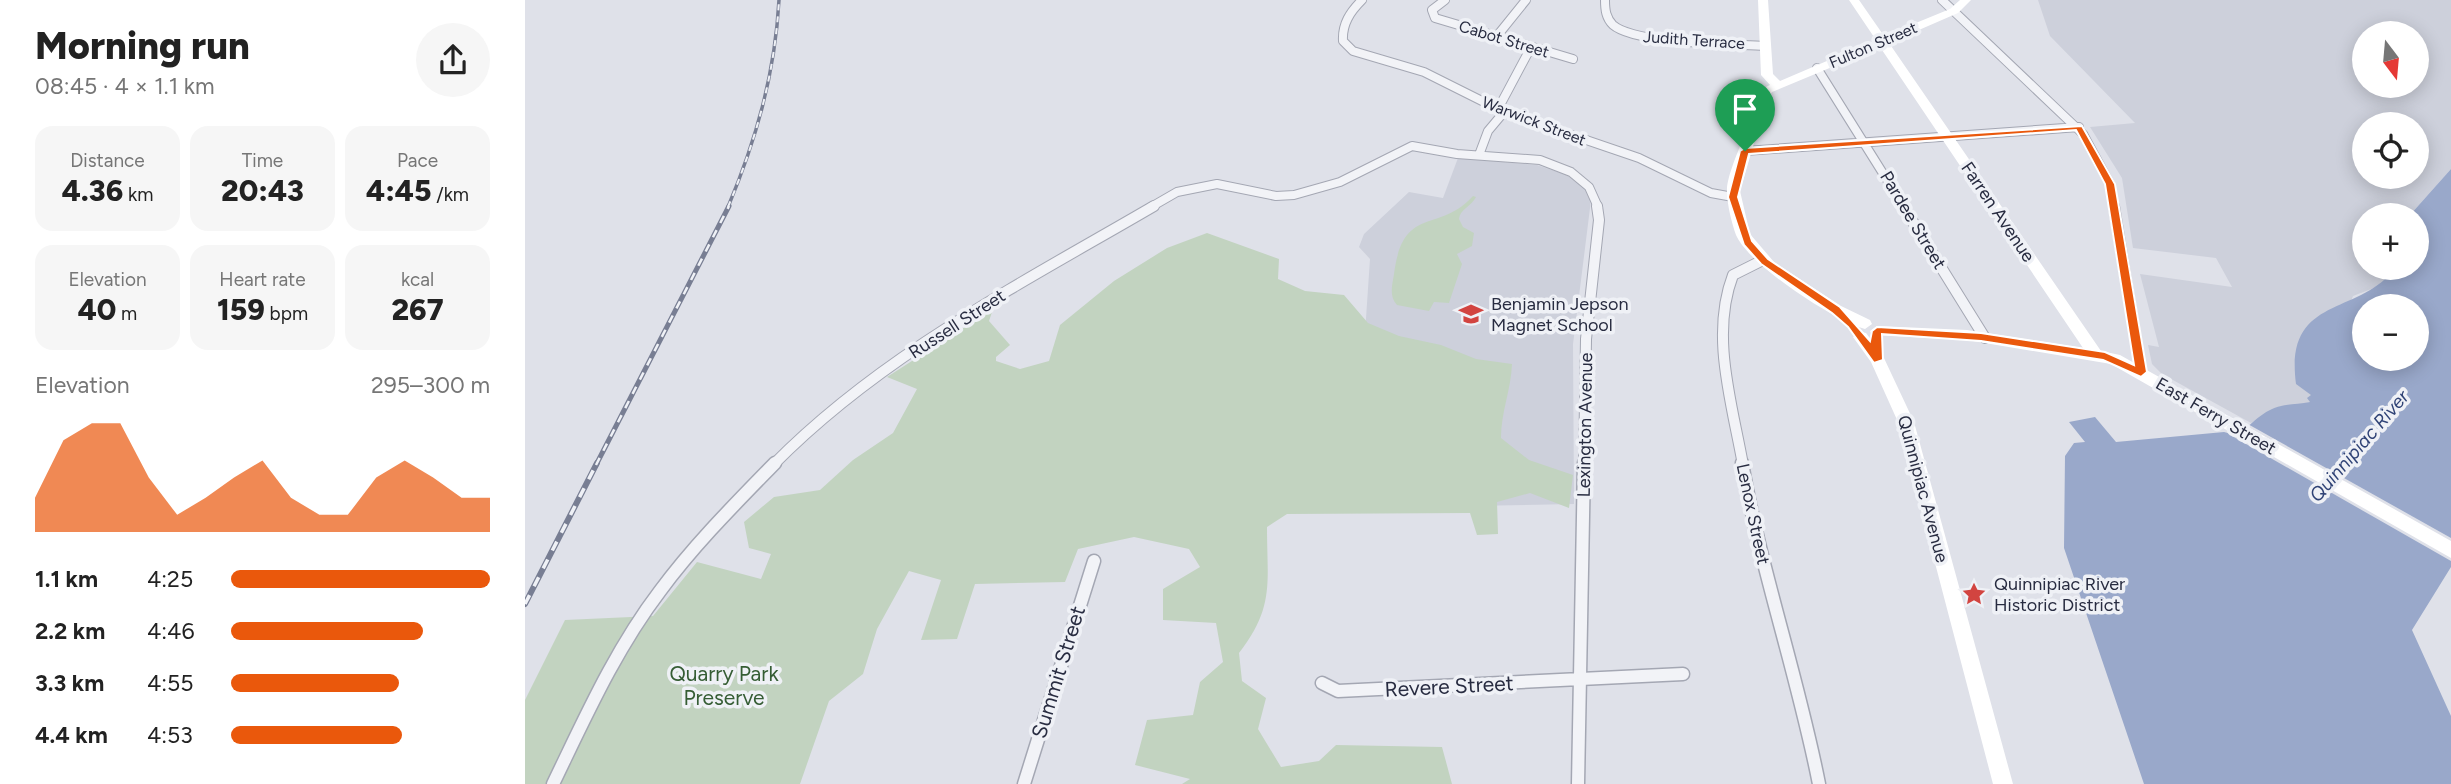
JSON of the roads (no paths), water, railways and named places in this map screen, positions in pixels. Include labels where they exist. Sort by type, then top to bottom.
[{"type":"main road","points":[[1733,197],[1760,102],[1768,90],[1777,85],[1769,78],[1764,46],[1763,0]]},
{"type":"main road","name":"Farren Avenue","points":[[1854,0],[2096,355]]},
{"type":"main road","name":"Fulton Street","points":[[1777,85],[1954,11],[1966,0]]},
{"type":"main road","name":"Quinnipiac Avenue","points":[[1733,197],[1745,239],[1763,260],[1867,332],[1906,422],[2003,784]]},
{"type":"main road","name":"East Ferry Street","points":[[1867,332],[1985,338],[2115,359],[2451,550]]},
{"type":"street","name":"Warwick Street","points":[[1362,0],[1350,13],[1342,36],[1346,46],[1353,51],[1423,72],[1501,111],[1639,158],[1711,193],[1733,197]]},
{"type":"street","name":"Cabot Street","points":[[1445,0],[1432,10],[1435,18],[1497,36],[1530,49],[1573,59]]},
{"type":"street","points":[[1497,36],[1526,0]]},
{"type":"street","name":"Judith Terrace","points":[[1605,0],[1604,13],[1608,20],[1635,36],[1764,46]]},
{"type":"street","points":[[1942,0],[2079,127],[2110,184],[2141,372]]},
{"type":"street","points":[[1479,155],[1490,127],[1501,111],[1530,49]]},
{"type":"street","name":"Pardee Street","points":[[1817,68],[1985,338]]},
{"type":"street","points":[[1745,151],[2079,127]]},
{"type":"street","name":"Russell Street","points":[[553,784],[606,674],[635,626],[685,559],[806,431],[838,404],[911,354],[995,298],[1177,192],[1196,186],[1224,184],[1284,196],[1340,182],[1412,146],[1479,155]]},
{"type":"street","name":"Lexington Avenue","points":[[1479,155],[1528,158],[1564,168],[1589,187],[1598,206],[1586,339],[1578,784]]},
{"type":"street","name":"Lenox Street","points":[[1763,260],[1733,275],[1724,298],[1721,335],[1753,524],[1810,737],[1819,784]]},
{"type":"street","name":"Summit Street","points":[[1024,784],[1094,561]]},
{"type":"street","name":"Revere Street","points":[[1322,682],[1338,691],[1683,674]]},
{"type":"water","name":"Quinnipiac River","points":[[2451,169],[2451,567],[2412,630],[2451,716],[2451,784],[2144,784],[2064,548],[2065,456],[2074,443],[2085,442],[2069,422],[2095,417],[2116,442],[2224,432],[2239,436],[2269,410],[2310,402],[2307,398],[2311,395],[2296,384],[2295,355],[2301,335],[2313,321],[2327,311],[2352,299],[2352,371],[2429,371],[2429,294],[2363,294],[2383,280],[2429,280],[2429,203],[2421,203]]},
{"type":"railway","points":[[728,207],[763,106],[773,54],[779,0]]},
{"type":"railway","points":[[596,465],[729,206]]},
{"type":"railway","points":[[525,604],[597,463]]},
{"type":"place","name":"Benjamin Jepson Magnet School","points":[[1471,314]]},
{"type":"place","name":"Quinnipiac River Historic District","points":[[1974,594]]},
{"type":"park label","name":"Quarry Park Preserve","points":[[724,685]]}]
